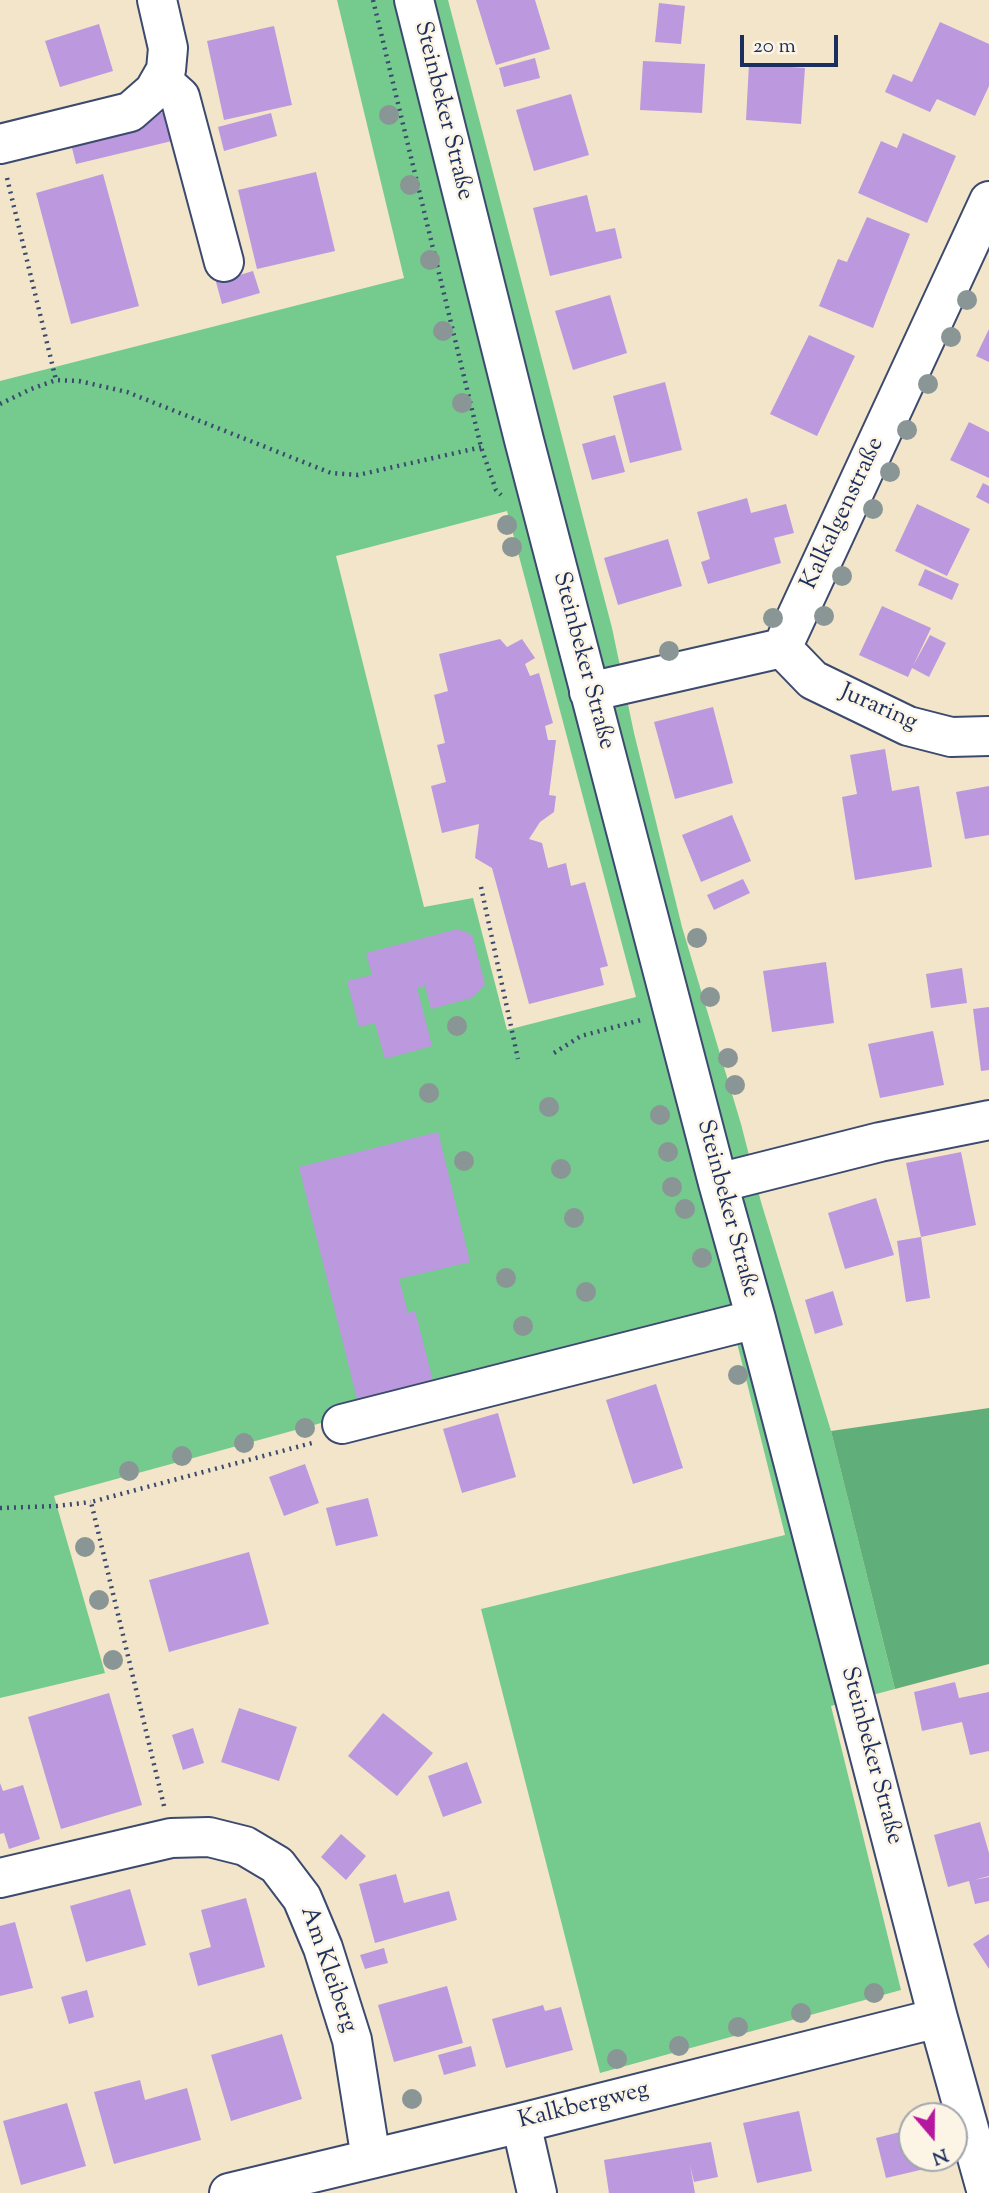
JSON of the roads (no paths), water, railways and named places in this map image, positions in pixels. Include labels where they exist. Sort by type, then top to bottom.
[{"type":"street","points":[[3,161],[130,112],[154,91],[166,70],[168,48],[157,0]]},
{"type":"street","name":"Steinbeker Straße","points":[[414,0],[589,692],[938,2018],[987,2193]]},
{"type":"street","points":[[161,80],[180,97],[224,262]]},
{"type":"street","name":"Kalkalgenstraße","points":[[782,648],[989,201]]},
{"type":"street","points":[[589,692],[782,648]]},
{"type":"street","name":"Juraring","points":[[782,648],[813,680],[908,726],[951,737],[989,736]]},
{"type":"street","points":[[718,1183],[880,1142],[989,1119]]},
{"type":"street","name":"Steinbeker Straße","points":[[342,1424],[756,1319]]},
{"type":"street","name":"Am Kleiberg","points":[[0,1878],[172,1838],[209,1837],[244,1846],[277,1865],[302,1898],[323,1948],[352,2040],[371,2159]]},
{"type":"street","name":"Kalkbergweg","points":[[229,2193],[938,2018]]},
{"type":"street","points":[[521,2123],[537,2193]]}]
